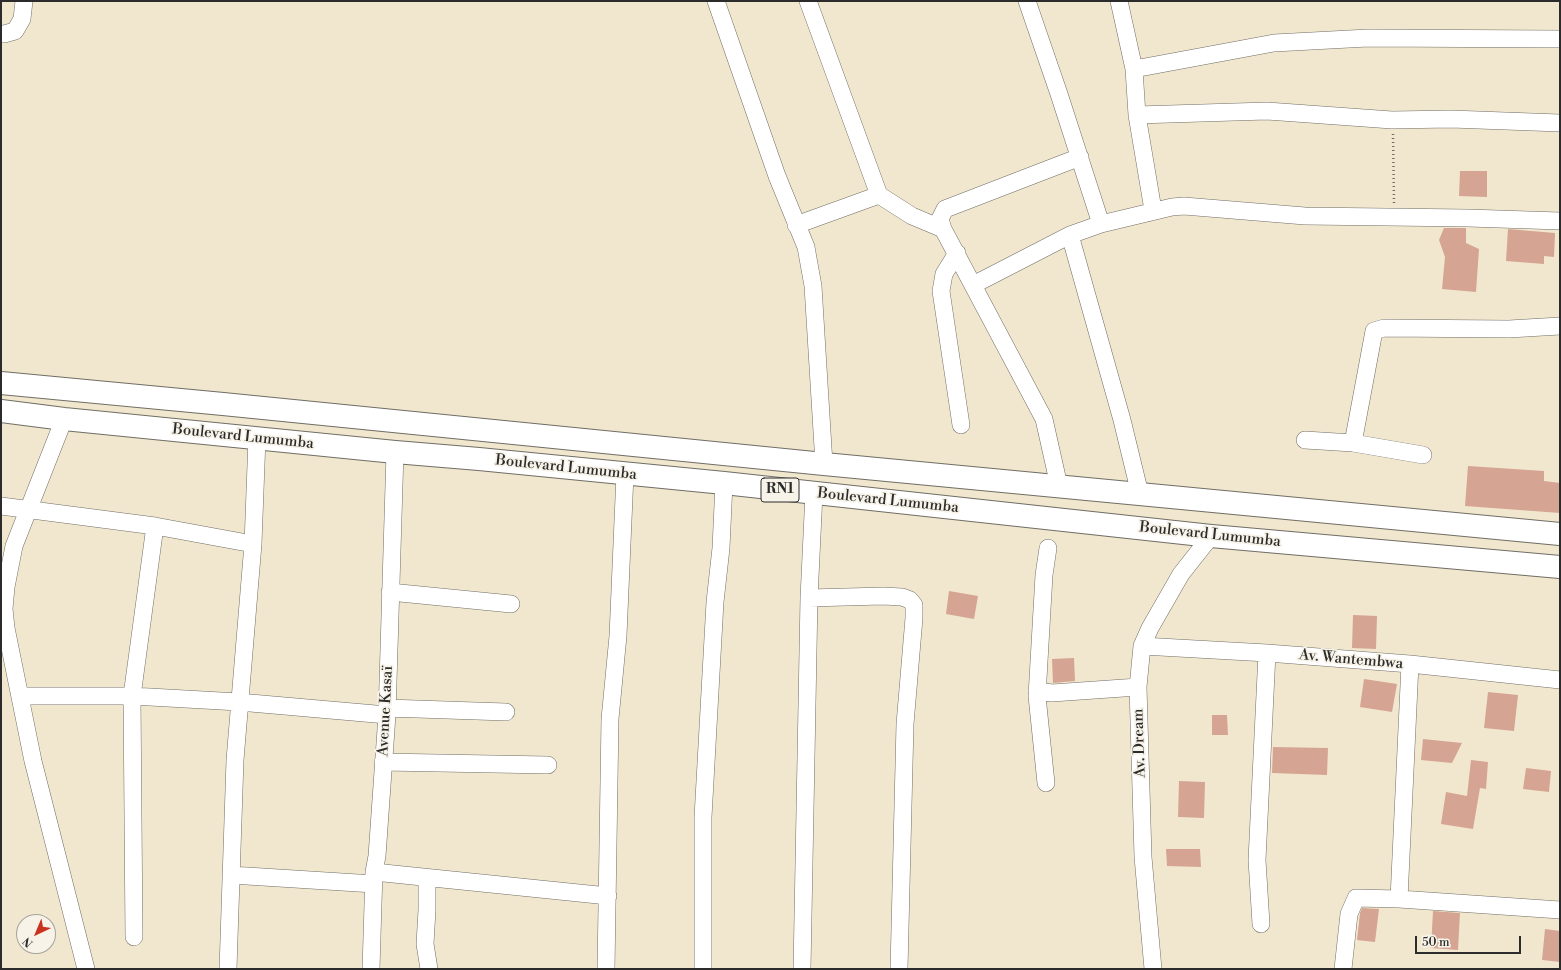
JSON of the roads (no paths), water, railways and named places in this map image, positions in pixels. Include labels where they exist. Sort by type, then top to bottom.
[{"type":"highway","name":"Boulevard Lumumba","points":[[1,383],[230,404],[824,464],[1560,534]]},
{"type":"highway","name":"Boulevard Lumumba","points":[[1,411],[64,419],[395,452],[724,483],[1211,536],[1560,567]]},
{"type":"street","points":[[1,34],[15,31],[22,19],[24,1]]},
{"type":"street","points":[[716,1],[744,84],[796,225],[806,247],[813,286],[824,464]]},
{"type":"street","points":[[808,1],[878,195],[912,216],[943,229]]},
{"type":"street","points":[[1027,1],[1101,224]]},
{"type":"street","points":[[1119,1],[1134,70],[1137,115],[1153,210]]},
{"type":"street","points":[[1134,70],[1274,43],[1368,38],[1560,39]]},
{"type":"street","points":[[1137,115],[1267,111],[1392,120],[1451,119],[1560,123]]},
{"type":"street","points":[[1059,486],[1044,419],[943,229],[940,219],[945,209],[1080,158]]},
{"type":"street","points":[[796,225],[878,195]]},
{"type":"street","points":[[973,285],[1070,235],[1101,224],[1153,210],[1172,207],[1184,206],[1305,216],[1468,218],[1560,222]]},
{"type":"street","points":[[1070,235],[1122,420],[1140,494]]},
{"type":"street","points":[[957,253],[944,274],[941,291],[961,425]]},
{"type":"street","points":[[1354,443],[1374,331],[1384,328],[1509,329],[1560,326]]},
{"type":"street","points":[[64,419],[14,546],[6,587],[4,609],[6,628],[33,761],[86,969]]},
{"type":"street","points":[[228,969],[235,760],[253,544],[257,438]]},
{"type":"street","points":[[1305,440],[1354,443],[1423,455]]},
{"type":"street","name":"Avenue Kasaï","points":[[371,969],[374,878],[377,856],[387,712],[395,452]]},
{"type":"street","points":[[606,969],[610,719],[618,636],[625,474]]},
{"type":"street","points":[[703,969],[703,817],[715,602],[721,548],[724,483]]},
{"type":"street","points":[[802,969],[809,598],[814,493]]},
{"type":"street","points":[[1,506],[154,526],[253,544]]},
{"type":"street","points":[[134,937],[132,696],[154,526]]},
{"type":"street","name":"Av. Dream","points":[[1153,969],[1143,857],[1138,687],[1142,646],[1150,628],[1181,574],[1211,536]]},
{"type":"street","points":[[1,556],[14,546]]},
{"type":"street","points":[[1046,783],[1038,691],[1044,575],[1048,548]]},
{"type":"street","points":[[390,592],[511,604]]},
{"type":"street","points":[[809,598],[883,596],[902,597],[910,600],[914,605],[905,724],[899,969]]},
{"type":"street","name":"Av. Wantembwa","points":[[1142,646],[1266,653],[1410,664],[1560,680]]},
{"type":"street","points":[[1261,924],[1257,860],[1266,653]]},
{"type":"street","points":[[1399,899],[1410,664]]},
{"type":"street","points":[[1038,691],[1052,693],[1138,687]]},
{"type":"street","points":[[20,696],[132,696],[387,712],[506,712]]},
{"type":"street","points":[[383,762],[548,765]]},
{"type":"street","points":[[231,875],[427,878],[608,896]]},
{"type":"street","points":[[427,878],[427,910],[424,944],[429,969]]},
{"type":"street","points":[[1343,969],[1349,914],[1356,898],[1399,899],[1560,910]]}]
